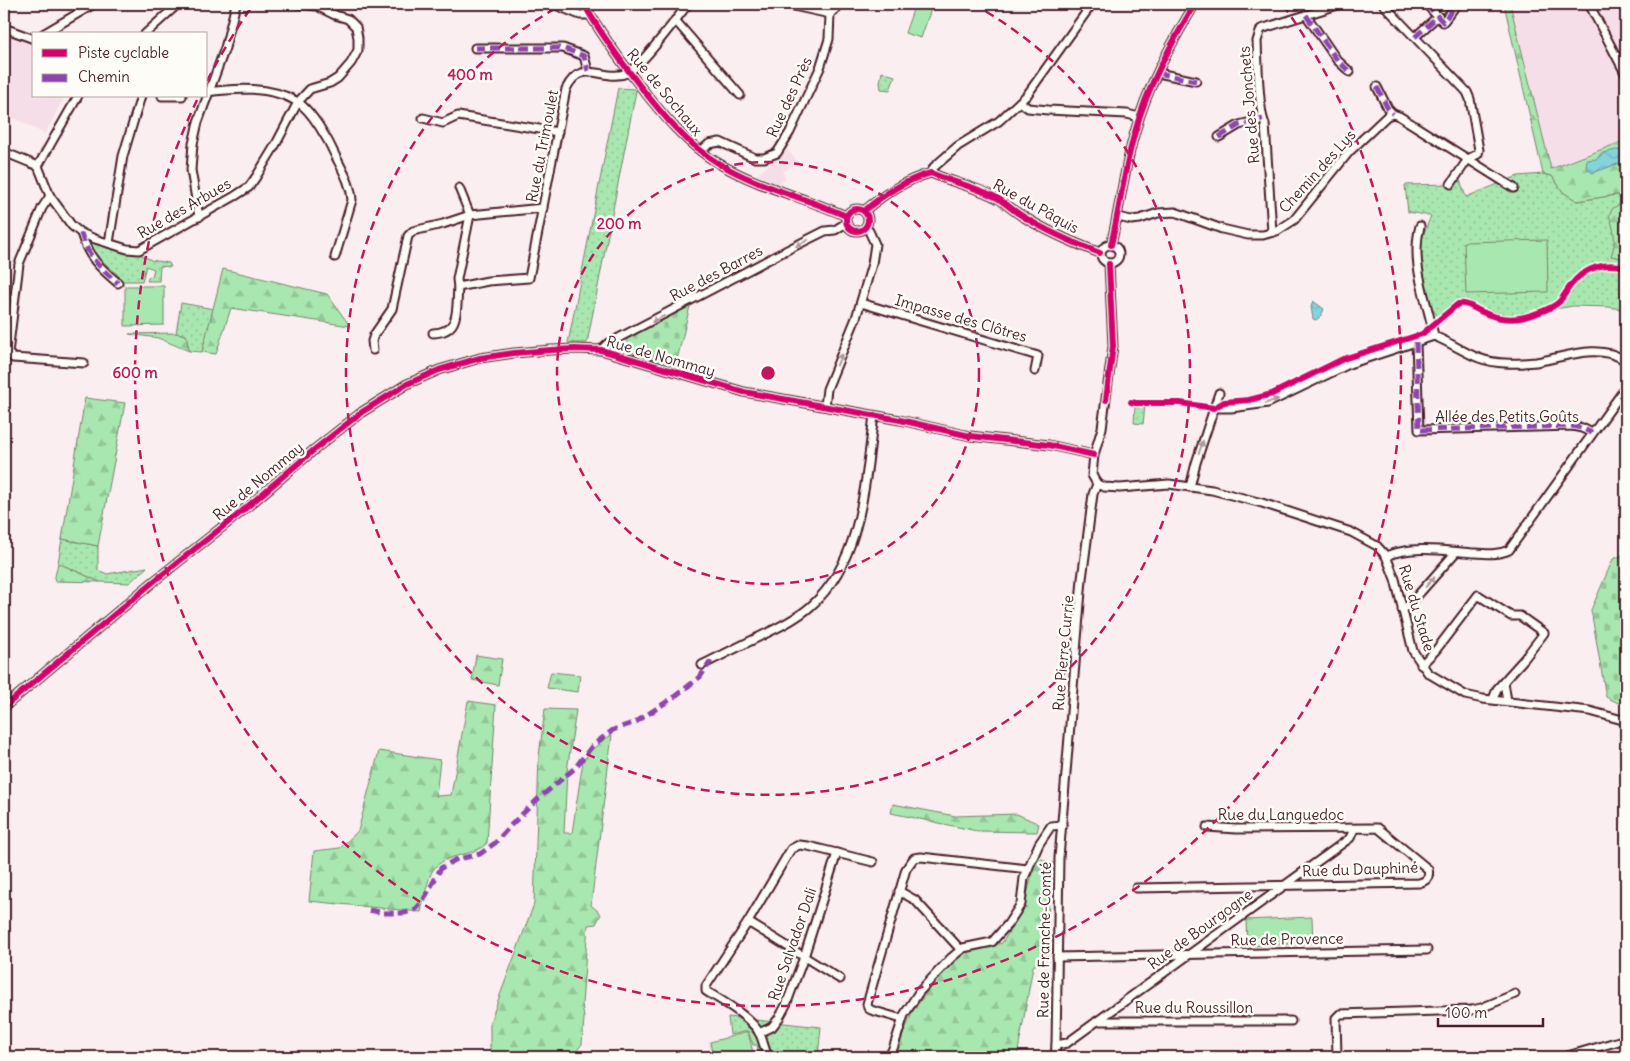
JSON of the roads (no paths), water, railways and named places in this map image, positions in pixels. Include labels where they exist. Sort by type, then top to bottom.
[{"type":"street","points":[[46,32],[94,4]]},
{"type":"street","points":[[147,32],[178,4]]},
{"type":"street","points":[[208,90],[225,48],[236,4]]},
{"type":"street","points":[[297,4],[318,5]]},
{"type":"street","points":[[553,4],[580,15],[590,15]]},
{"type":"street","name":"Rue de Sochaux","points":[[584,4],[629,72],[682,136],[700,152],[739,174],[846,219]]},
{"type":"street","points":[[475,48],[562,48],[584,56],[588,71],[620,75],[629,72],[647,54],[688,4]]},
{"type":"street","points":[[784,4],[830,14],[841,4]]},
{"type":"street","points":[[864,211],[885,194],[905,182],[931,173],[958,146],[999,120],[1020,102],[1092,4]]},
{"type":"street","points":[[1112,245],[1125,172],[1139,117],[1175,37],[1195,4]]},
{"type":"street","name":"Rue des Jonchets","points":[[1272,232],[1257,41],[1258,33],[1261,29],[1340,4]]},
{"type":"street","points":[[1384,4],[1466,92],[1470,99],[1479,150],[1478,154],[1468,158],[1451,184]]},
{"type":"street","points":[[1426,4],[1443,22],[1457,4]]},
{"type":"street","points":[[1589,4],[1626,75]]},
{"type":"street","name":"Rue des Arbues","points":[[38,166],[50,196],[63,215],[81,233],[108,243],[140,250],[199,217],[249,187],[276,144],[298,102],[310,89],[330,83],[338,78],[351,63],[358,50],[356,26],[348,19],[335,16],[318,5]]},
{"type":"street","name":"Rue des Près","points":[[700,152],[709,144],[720,142],[755,158],[764,158],[778,153],[820,68],[829,39],[830,14]]},
{"type":"street","points":[[1306,15],[1337,60],[1350,72]]},
{"type":"street","points":[[1415,38],[1438,16]]},
{"type":"street","points":[[675,20],[740,95]]},
{"type":"street","points":[[4,28],[32,38]]},
{"type":"street","name":"Rue du Trimoulet","points":[[458,287],[488,281],[529,278],[566,89],[570,81],[581,73],[588,71]]},
{"type":"street","points":[[1158,73],[1196,81]]},
{"type":"street","points":[[1377,87],[1388,109],[1393,114],[1468,158],[1514,188]]},
{"type":"street","points":[[208,92],[231,89],[268,90],[298,102],[318,124],[351,190],[352,200],[335,257]]},
{"type":"street","points":[[4,152],[38,166],[77,98]]},
{"type":"street","points":[[108,243],[123,156],[140,98]]},
{"type":"street","points":[[199,217],[191,160],[198,122],[205,98]]},
{"type":"street","points":[[1020,102],[1028,108],[1127,114],[1139,117]]},
{"type":"street","name":"Chemin des Lys","points":[[1118,217],[1140,220],[1158,213],[1176,212],[1235,233],[1263,235],[1272,232],[1294,220],[1349,152],[1387,116],[1393,114]]},
{"type":"street","points":[[423,118],[443,124],[458,116],[558,132]]},
{"type":"street","points":[[1219,137],[1239,125],[1263,119]]},
{"type":"street","name":"Rue du Pâquis","points":[[931,173],[999,199],[1022,216],[1051,232],[1077,245],[1100,253]]},
{"type":"street","points":[[433,332],[444,332],[454,322],[458,287],[457,279],[470,215],[459,188]]},
{"type":"street","points":[[50,196],[42,208],[19,264],[8,353],[13,358],[84,363]]},
{"type":"street","points":[[373,350],[372,341],[374,335],[392,308],[408,236],[413,231],[470,215],[543,208]]},
{"type":"street","points":[[852,210],[864,211],[868,217],[865,228],[856,231],[849,228],[846,219],[852,210]]},
{"type":"street","name":"Rue des Barres","points":[[601,350],[607,344],[785,251],[825,231],[835,230],[846,219]]},
{"type":"street","points":[[1420,226],[1417,245],[1418,269],[1434,336]]},
{"type":"street","points":[[825,406],[827,389],[856,318],[872,264],[875,244],[869,231],[865,228]]},
{"type":"street","points":[[81,233],[85,246],[98,266],[118,283]]},
{"type":"street","points":[[1106,245],[1112,245],[1117,248],[1119,253],[1114,263],[1109,264],[1104,262],[1100,253],[1106,245]]},
{"type":"street","points":[[1097,484],[1092,475],[1094,455],[1102,428],[1114,346],[1109,264]]},
{"type":"street","name":"Impasse des Clôtres","points":[[861,303],[1038,356],[1035,371]]},
{"type":"street","points":[[1214,408],[1231,408],[1268,403],[1349,364],[1434,336],[1477,358],[1497,363],[1536,362],[1596,352],[1609,353],[1626,361]]},
{"type":"street","name":"Allée des Petits Goûts","points":[[1416,342],[1419,430],[1572,426],[1592,433]]},
{"type":"street","name":"Rue de Nommay","points":[[4,707],[153,582],[362,412],[407,384],[439,370],[480,358],[550,350],[601,350],[744,392],[825,406],[970,436],[1049,445],[1094,455]]},
{"type":"street","points":[[1386,556],[1397,551],[1416,549],[1502,553],[1509,550],[1626,387]]},
{"type":"street","points":[[1190,487],[1219,394]]},
{"type":"street","points":[[702,666],[782,625],[811,606],[828,587],[847,554],[859,522],[874,416]]},
{"type":"street","name":"Rue du Stade","points":[[1097,484],[1104,487],[1120,488],[1169,484],[1224,493],[1262,503],[1351,532],[1377,546],[1386,556],[1395,579],[1412,651],[1428,673],[1465,695],[1590,711],[1626,722]]},
{"type":"street","name":"Rue Pierre Currie","points":[[1062,825],[1082,580],[1093,494],[1097,484]]},
{"type":"street","points":[[1402,610],[1410,604],[1456,552]]},
{"type":"street","points":[[1421,665],[1436,650],[1478,595],[1511,616],[1520,616],[1544,633],[1494,693],[1493,700]]},
{"type":"street","points":[[1504,682],[1507,701]]},
{"type":"street","points":[[889,1057],[907,1008],[936,974],[961,950],[992,942],[997,938],[1021,904],[1024,878],[1039,844],[1051,826],[1062,825]]},
{"type":"street","name":"Rue de Franche-Comté","points":[[1054,1057],[1056,1045],[1059,858],[1062,825]]},
{"type":"street","name":"Rue du Languedoc","points":[[1208,828],[1354,828]]},
{"type":"street","name":"Rue de Bourgogne","points":[[1056,1045],[1067,1043],[1350,838],[1354,828]]},
{"type":"street","name":"Rue du Dauphiné","points":[[1284,886],[1419,883],[1426,881],[1429,873],[1428,868],[1378,828],[1354,828]]},
{"type":"street","points":[[768,1057],[759,1033],[742,1015],[706,991],[706,986],[748,922],[791,850],[799,845],[873,862]]},
{"type":"street","name":"Rue Salvador Dali","points":[[759,1033],[772,1027],[780,1018],[786,1005],[804,957],[837,853]]},
{"type":"street","points":[[902,1019],[871,1010],[867,1004],[899,891],[910,862],[914,858],[921,857],[1028,869]]},
{"type":"street","points":[[1136,888],[1284,886]]},
{"type":"street","points":[[899,891],[914,900],[961,950]]},
{"type":"street","points":[[748,922],[840,979]]},
{"type":"street","name":"Rue de Provence","points":[[1057,957],[1428,950]]},
{"type":"street","points":[[1337,1057],[1336,1018],[1340,1014],[1472,1010],[1515,994]]},
{"type":"street","name":"Rue du Roussillon","points":[[1097,1021],[1291,1022]]},
{"type":"street","points":[[1564,1057],[1626,1039]]},
{"type":"water","points":[[1616,150],[1626,151],[1626,161],[1592,173],[1586,167],[1587,160],[1596,159],[1603,153]]},
{"type":"water","points":[[1313,301],[1324,309],[1321,316],[1316,320],[1313,319],[1311,307]]}]
